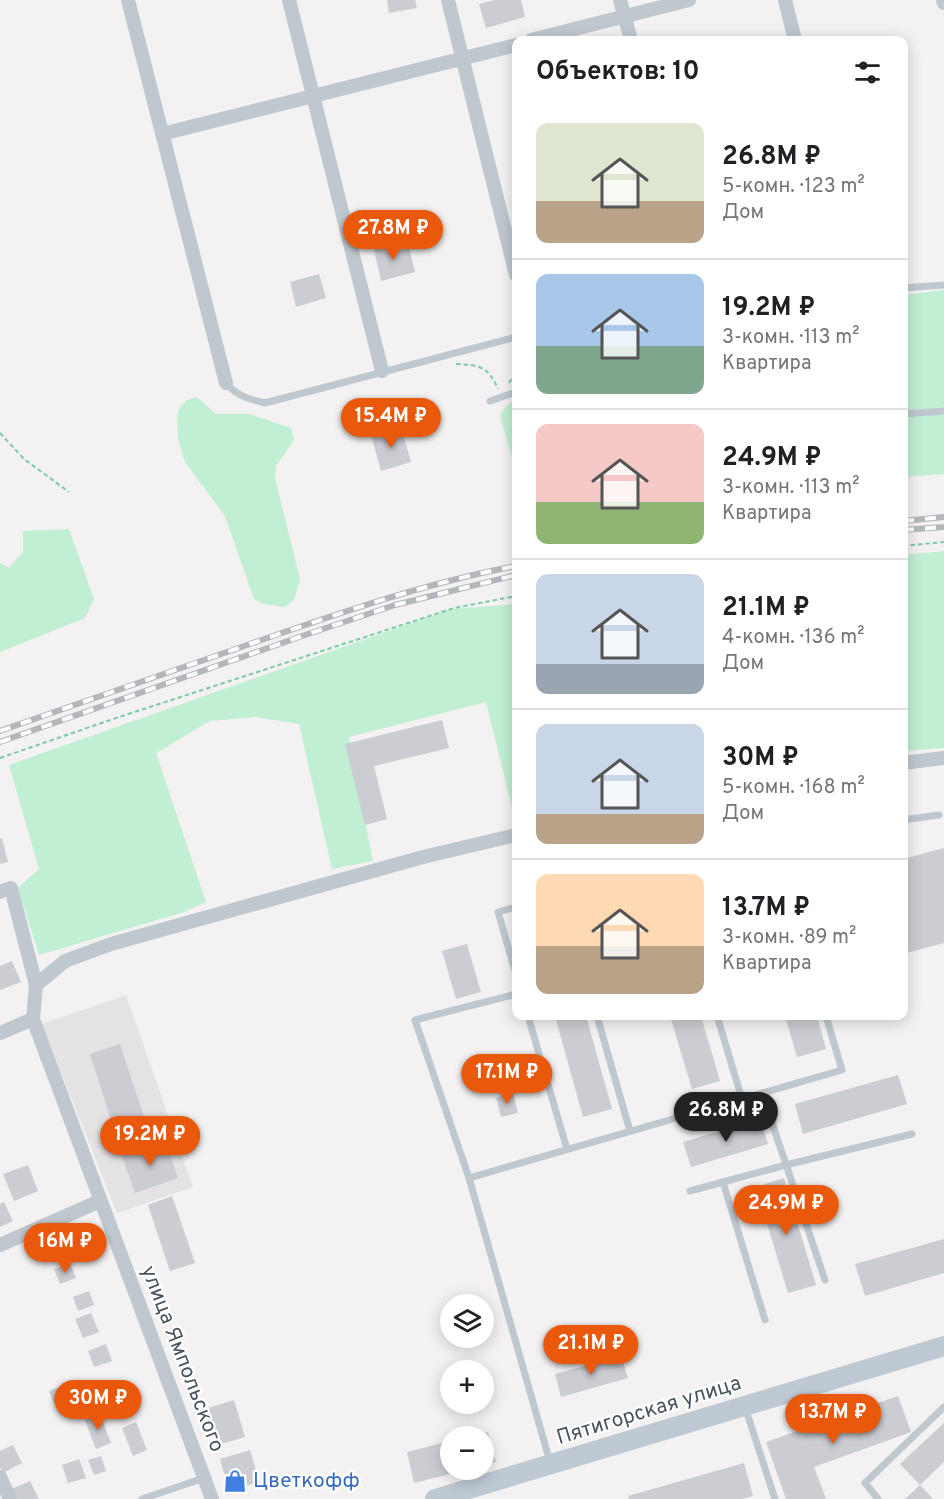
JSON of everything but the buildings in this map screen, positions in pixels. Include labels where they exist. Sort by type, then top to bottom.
[{"type":"main road","name":"Пятигорская улица","points":[[435,1499],[944,1346]]},
{"type":"street","points":[[128,0],[226,383]]},
{"type":"street","points":[[289,0],[382,371]]},
{"type":"street","points":[[448,0],[512,259]]},
{"type":"street","points":[[620,0],[629,36]]},
{"type":"street","points":[[546,36],[689,0]]},
{"type":"street","points":[[784,0],[794,36]]},
{"type":"street","points":[[162,135],[512,46]]},
{"type":"street","points":[[908,763],[944,758]]},
{"type":"street","points":[[36,985],[65,962],[111,944],[423,857],[512,836]]},
{"type":"street","points":[[0,892],[11,888],[36,985],[33,1019],[0,1033]]},
{"type":"street","name":"улица Ямпольского","points":[[33,1019],[212,1499]]},
{"type":"street","points":[[0,1245],[100,1201]]},
{"type":"street","points":[[0,1477],[10,1499]]},
{"type":"lane","points":[[908,288],[944,285]]},
{"type":"lane","points":[[226,383],[234,393],[265,403],[512,338]]},
{"type":"lane","points":[[490,401],[512,393]]},
{"type":"lane","points":[[908,414],[944,411]]},
{"type":"lane","points":[[908,819],[939,815]]},
{"type":"lane","points":[[512,908],[498,912],[512,960]]},
{"type":"lane","points":[[512,995],[415,1020],[469,1178],[550,1465]]},
{"type":"lane","points":[[529,1020],[567,1149]]},
{"type":"lane","points":[[598,1020],[630,1131]]},
{"type":"lane","points":[[718,1020],[742,1099]]},
{"type":"lane","points":[[469,1178],[842,1071],[827,1020]]},
{"type":"lane","points":[[762,1094],[825,1280]]},
{"type":"lane","points":[[690,1191],[912,1134]]},
{"type":"lane","points":[[723,1182],[765,1320]]},
{"type":"lane","points":[[745,1407],[775,1499]]},
{"type":"lane","points":[[878,1499],[865,1484],[944,1407]]},
{"type":"lane","points":[[142,1499],[204,1478]]},
{"type":"path","points":[[436,359],[451,364],[480,367],[488,371],[502,397]]},
{"type":"path","points":[[502,397],[512,379]]},
{"type":"path","points":[[0,433],[24,459],[69,492]]},
{"type":"path","points":[[908,546],[944,542]]},
{"type":"path","points":[[0,758],[454,608],[512,597]]},
{"type":"shaded area","points":[[126,995],[193,1187],[117,1213],[42,1024]]},
{"type":"green space","points":[[944,290],[944,474],[908,477],[908,294]]},
{"type":"green space","points":[[197,397],[216,414],[249,414],[291,428],[294,440],[276,466],[275,478],[300,579],[294,600],[285,607],[263,604],[254,599],[225,516],[185,462],[178,439],[177,417],[180,407],[187,400]]},
{"type":"green space","points":[[512,402],[512,457],[500,416],[506,406]]},
{"type":"green space","points":[[69,529],[94,599],[85,618],[0,652],[0,563],[9,568],[23,552],[23,531]]},
{"type":"green space","points":[[944,551],[944,748],[908,751],[908,555]]},
{"type":"green space","points":[[512,604],[512,808],[486,702],[349,737],[373,861],[332,869],[299,724],[255,717],[210,721],[156,753],[206,902],[184,912],[39,955],[18,888],[39,869],[9,765],[451,609]]},
{"type":"railway","points":[[908,521],[944,517]]},
{"type":"railway","points":[[908,530],[944,527]]},
{"type":"railway","points":[[0,731],[348,611],[448,581],[512,567]]},
{"type":"railway","points":[[0,742],[395,605],[512,576]]},
{"type":"place","name":"Цветкофф","points":[[235,1481]]}]
